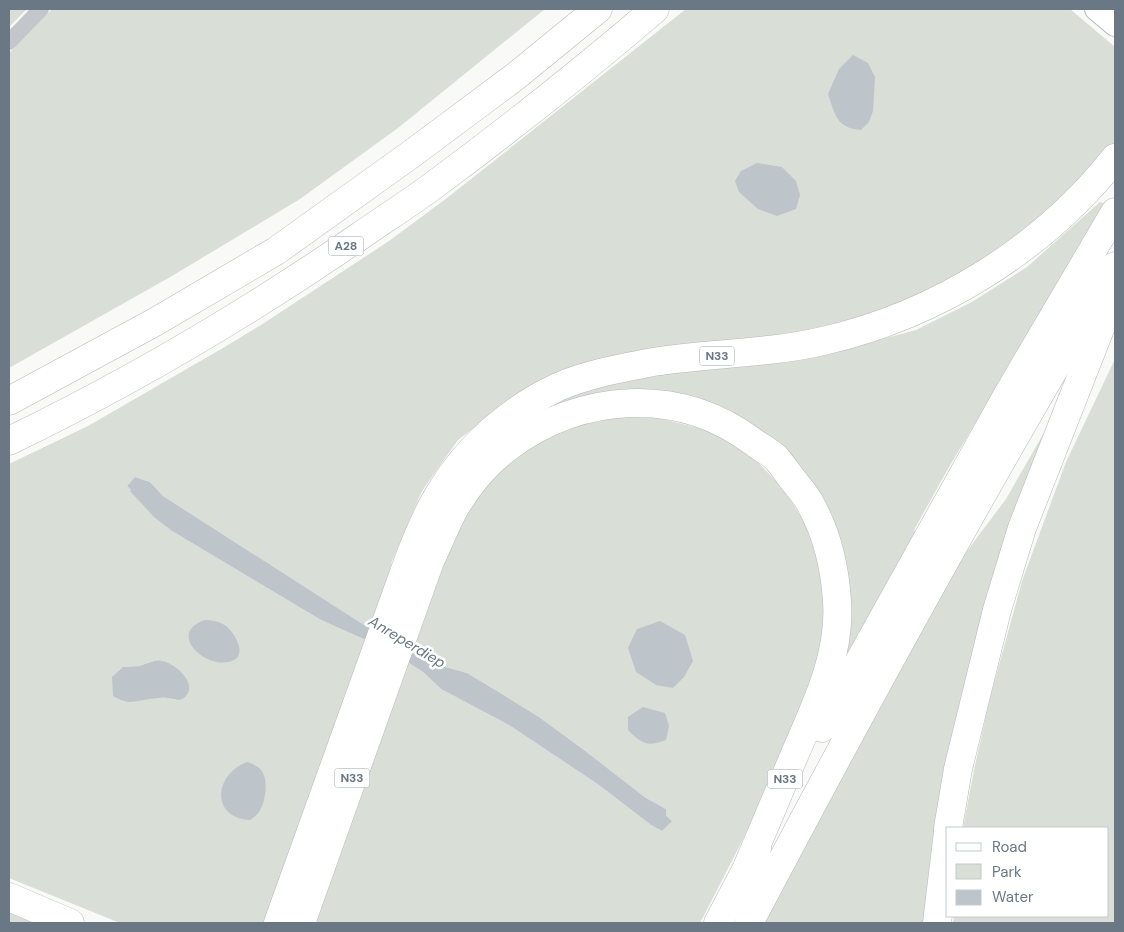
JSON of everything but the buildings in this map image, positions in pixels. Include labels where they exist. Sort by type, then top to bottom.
[{"type":"highway","name":"A28","points":[[9,401],[155,322],[276,251],[516,76],[598,9]]},
{"type":"highway","name":"A28","points":[[9,441],[74,409],[193,343],[293,282],[437,183],[544,101],[655,9]]},
{"type":"highway","name":"N33","points":[[301,923],[380,670],[397,622],[413,548],[441,490],[477,444],[529,403],[558,388],[588,376],[654,362],[738,354],[823,341],[894,320],[962,288],[1027,245],[1068,211],[1115,158]]},
{"type":"highway","name":"N33","points":[[718,923],[748,864],[979,445],[1115,212]]},
{"type":"highway","name":"N33","points":[[750,923],[834,761],[920,606],[1115,266]]},
{"type":"highway","points":[[948,827],[958,769],[981,674],[997,610],[1019,537],[1086,363],[1115,296]]},
{"type":"highway","name":"N33","points":[[397,622],[430,561],[456,506],[477,476],[508,448],[537,429],[568,414],[596,406],[628,402],[658,404],[697,413],[734,428],[776,459],[811,504],[824,534],[833,565],[837,602],[835,642],[821,693],[748,864]]},
{"type":"highway","name":"N33","points":[[278,923],[380,670]]},
{"type":"highway","points":[[937,923],[946,849]]},
{"type":"highway","points":[[9,897],[70,923]]},
{"type":"street","points":[[9,42],[41,9]]},
{"type":"street","points":[[1096,9],[1115,25]]},
{"type":"green space","points":[[9,9],[27,9],[9,27]]},
{"type":"green space","points":[[52,9],[545,9],[398,128],[300,199],[172,276],[9,368],[9,53]]},
{"type":"green space","points":[[686,9],[1070,9],[1115,47],[1115,143],[1096,170],[1027,236],[894,310],[824,330],[628,355],[581,364],[524,389],[458,440],[422,491],[392,561],[379,612],[372,630],[163,496],[150,482],[135,477],[127,486],[172,531],[321,620],[368,641],[269,923],[120,923],[9,878],[9,464],[88,426],[261,325],[389,241],[447,198]],"holes":[[[154,661],[176,700],[151,698],[123,667],[139,666]]]},
{"type":"green space","points":[[1100,202],[1106,204],[949,467],[914,530],[919,536],[832,693],[817,496],[700,401],[523,422],[564,397],[606,383],[664,373],[848,348],[916,330],[972,302],[1027,267]]},
{"type":"green space","points":[[1115,359],[1115,923],[953,923],[954,917],[1109,917],[1109,827],[963,827],[990,698],[1022,581],[1066,462]]},
{"type":"green space","points":[[618,417],[658,418],[711,431],[752,456],[785,491],[811,533],[829,605],[825,647],[777,773],[700,923],[311,923],[406,661],[423,672],[441,689],[509,725],[599,785],[651,825],[662,831],[666,809],[646,798],[539,717],[467,673],[435,664],[410,651],[454,529],[496,471],[543,440],[579,424]]},
{"type":"green space","points":[[1049,424],[954,827],[946,827],[946,860],[931,923],[757,923],[940,587],[1006,499]]},
{"type":"green space","points":[[9,906],[50,923],[9,923]]},
{"type":"water","points":[[853,55],[868,63],[875,77],[873,111],[869,122],[861,130],[853,129],[841,123],[835,114],[828,94],[839,69]]},
{"type":"water","points":[[757,163],[782,167],[796,181],[800,195],[796,209],[777,216],[758,209],[739,192],[735,181],[741,171]]},
{"type":"water","points":[[135,477],[150,482],[163,496],[372,630],[368,641],[321,620],[172,531],[154,517],[130,491],[127,486]]},
{"type":"water","points":[[205,620],[224,625],[234,635],[239,646],[239,652],[234,660],[218,662],[208,659],[193,647],[189,640],[189,632],[194,625]]},
{"type":"water","points":[[660,621],[685,635],[693,661],[684,677],[673,688],[656,685],[636,672],[628,648],[637,629]]},
{"type":"water","points":[[410,651],[435,664],[467,673],[539,717],[646,798],[666,809],[666,816],[672,821],[662,831],[651,825],[599,785],[509,725],[441,689],[423,672],[406,661]]},
{"type":"water","points":[[154,661],[167,663],[184,675],[189,686],[189,692],[183,699],[162,698],[128,702],[113,696],[112,677],[123,667],[139,666]]},
{"type":"water","points":[[643,707],[665,713],[669,726],[666,740],[649,744],[645,743],[628,730],[628,717]]},
{"type":"water","points":[[247,762],[257,766],[262,771],[266,789],[259,812],[250,820],[237,817],[228,812],[223,804],[221,795],[223,785],[228,776],[236,768]]},
{"type":"water label","name":"Anreperdiep","points":[[407,642]]}]
